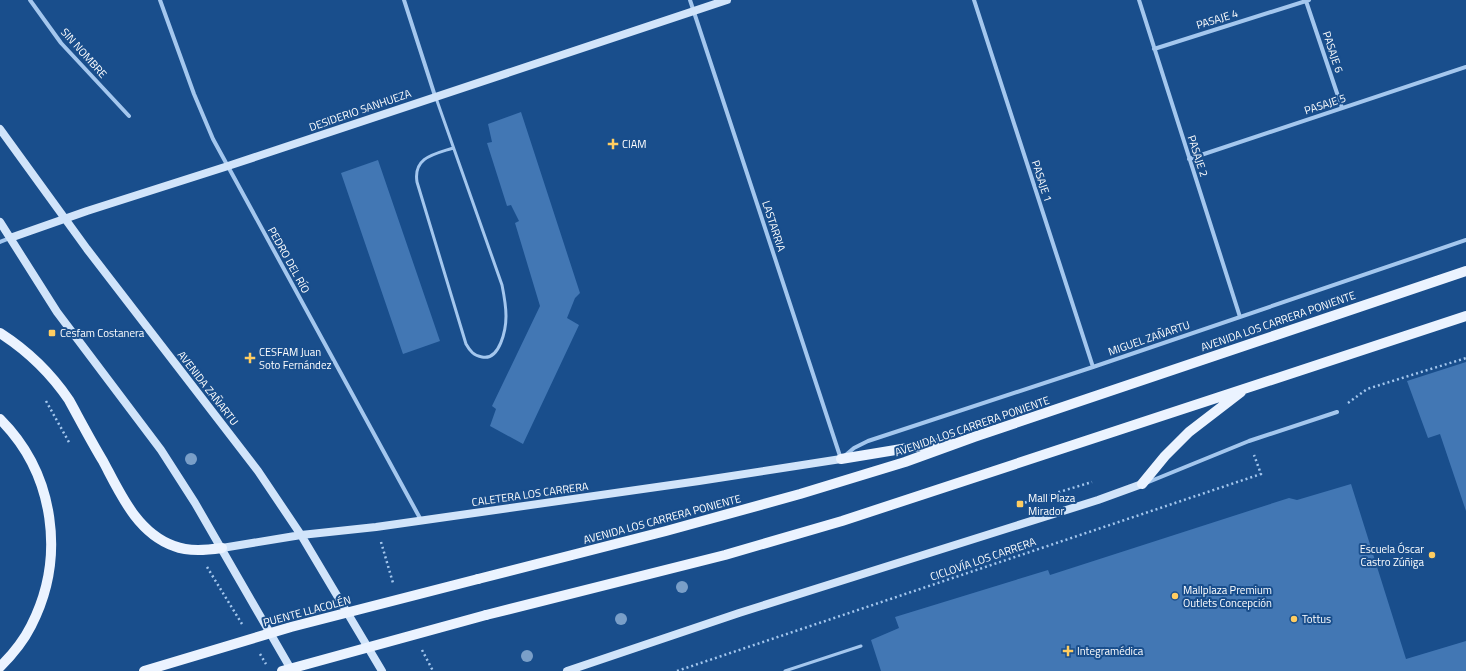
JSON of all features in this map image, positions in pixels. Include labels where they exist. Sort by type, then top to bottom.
[{"type":"main road","name":"AVENIDA LOS CARRERA PONIENTE","points":[[478,579],[666,531],[800,494],[905,462],[974,437],[1466,271]]},
{"type":"main road","points":[[282,671],[486,615],[725,555],[842,522],[1466,316]]},
{"type":"main road","points":[[0,334],[34,357],[58,384],[69,400],[129,507],[148,530],[158,538],[174,546],[205,550],[222,548]]},
{"type":"main road","points":[[1142,484],[1165,456],[1189,432],[1249,387]]},
{"type":"main road","points":[[0,419],[19,441],[37,472],[48,505],[52,544],[51,564],[41,604],[31,627],[17,648],[0,667]]},
{"type":"main road","points":[[841,458],[974,437]]},
{"type":"main road","name":"PUENTE LLACOLÉN","points":[[144,671],[291,628],[478,579]]},
{"type":"street","name":"SIN NOMBRE","points":[[30,0],[61,43],[129,116]]},
{"type":"street","name":"PEDRO DEL RÍO","points":[[160,0],[194,94],[213,139],[421,520]]},
{"type":"street","points":[[404,0],[435,96]]},
{"type":"street","name":"LASTARRIA","points":[[690,0],[841,458]]},
{"type":"street","name":"DESIDERIO SANHUEZA","points":[[0,242],[184,179],[228,166],[727,0]]},
{"type":"street","name":"PASAJE 1","points":[[974,0],[1093,367]]},
{"type":"street","name":"PASAJE 2","points":[[1139,0],[1240,317]]},
{"type":"street","name":"PASAJE 4","points":[[1154,49],[1308,0]]},
{"type":"street","name":"PASAJE 6","points":[[1308,0],[1342,108]]},
{"type":"street","name":"PASAJE 5","points":[[1190,159],[1466,67]]},
{"type":"street","name":"AVENIDA ZAÑARTU","points":[[0,129],[65,219],[258,471],[300,535],[382,671]]},
{"type":"street","points":[[0,222],[57,312],[161,450],[222,548],[292,671]]},
{"type":"street","name":"MIGUEL ZAÑARTU","points":[[841,458],[854,448],[868,441],[1093,367],[1466,240]]},
{"type":"street","points":[[567,671],[739,613],[1091,502],[1142,484],[1249,441],[1337,412]]},
{"type":"street","name":"CALETERA LOS CARRERA","points":[[222,548],[300,535],[421,520],[699,481],[841,458]]},
{"type":"lane","points":[[435,96],[502,285],[506,316],[502,337],[495,353],[484,358],[472,353],[466,344],[417,182],[416,171],[423,160],[453,148]]},
{"type":"lane","points":[[785,671],[861,646]]},
{"type":"path","points":[[1337,412],[1367,389],[1466,358]]},
{"type":"path","name":"CICLOVÍA LOS CARRERA","points":[[677,671],[1261,474],[1249,441]]},
{"type":"path","points":[[1020,504],[1092,482]]},
{"type":"building","points":[[521,112],[580,293],[575,298],[567,318],[579,325],[523,444],[490,426],[496,409],[492,406],[540,306],[515,223],[519,221],[511,205],[507,206],[487,143],[492,142],[488,124]]},
{"type":"building","points":[[378,160],[440,341],[403,354],[341,173]]},
{"type":"building","points":[[1466,362],[1466,511],[1440,434],[1428,438],[1407,381]]},
{"type":"building","name":"Mallplaza Premium Outlets Concepción","points":[[1351,484],[1406,659],[1466,641],[1466,671],[881,671],[871,640],[899,628],[895,617],[1048,570],[1050,575],[1289,498],[1297,500]]},
{"type":"place","name":"CIAM","points":[[613,144]]},
{"type":"place","name":"Cesfam Costanera","points":[[52,333]]},
{"type":"place","name":"CESFAM Juan Soto Fernández","points":[[250,358]]},
{"type":"place","name":"Mall Plaza Mirador","points":[[1020,504]]},
{"type":"place","name":"Escuela Óscar Castro Zúñiga","points":[[1432,555]]},
{"type":"place","name":"Mallplaza Premium Outlets Concepción","points":[[1175,596]]},
{"type":"place","name":"Tottus","points":[[1294,619]]},
{"type":"place","name":"Integramédica","points":[[1068,651]]}]
